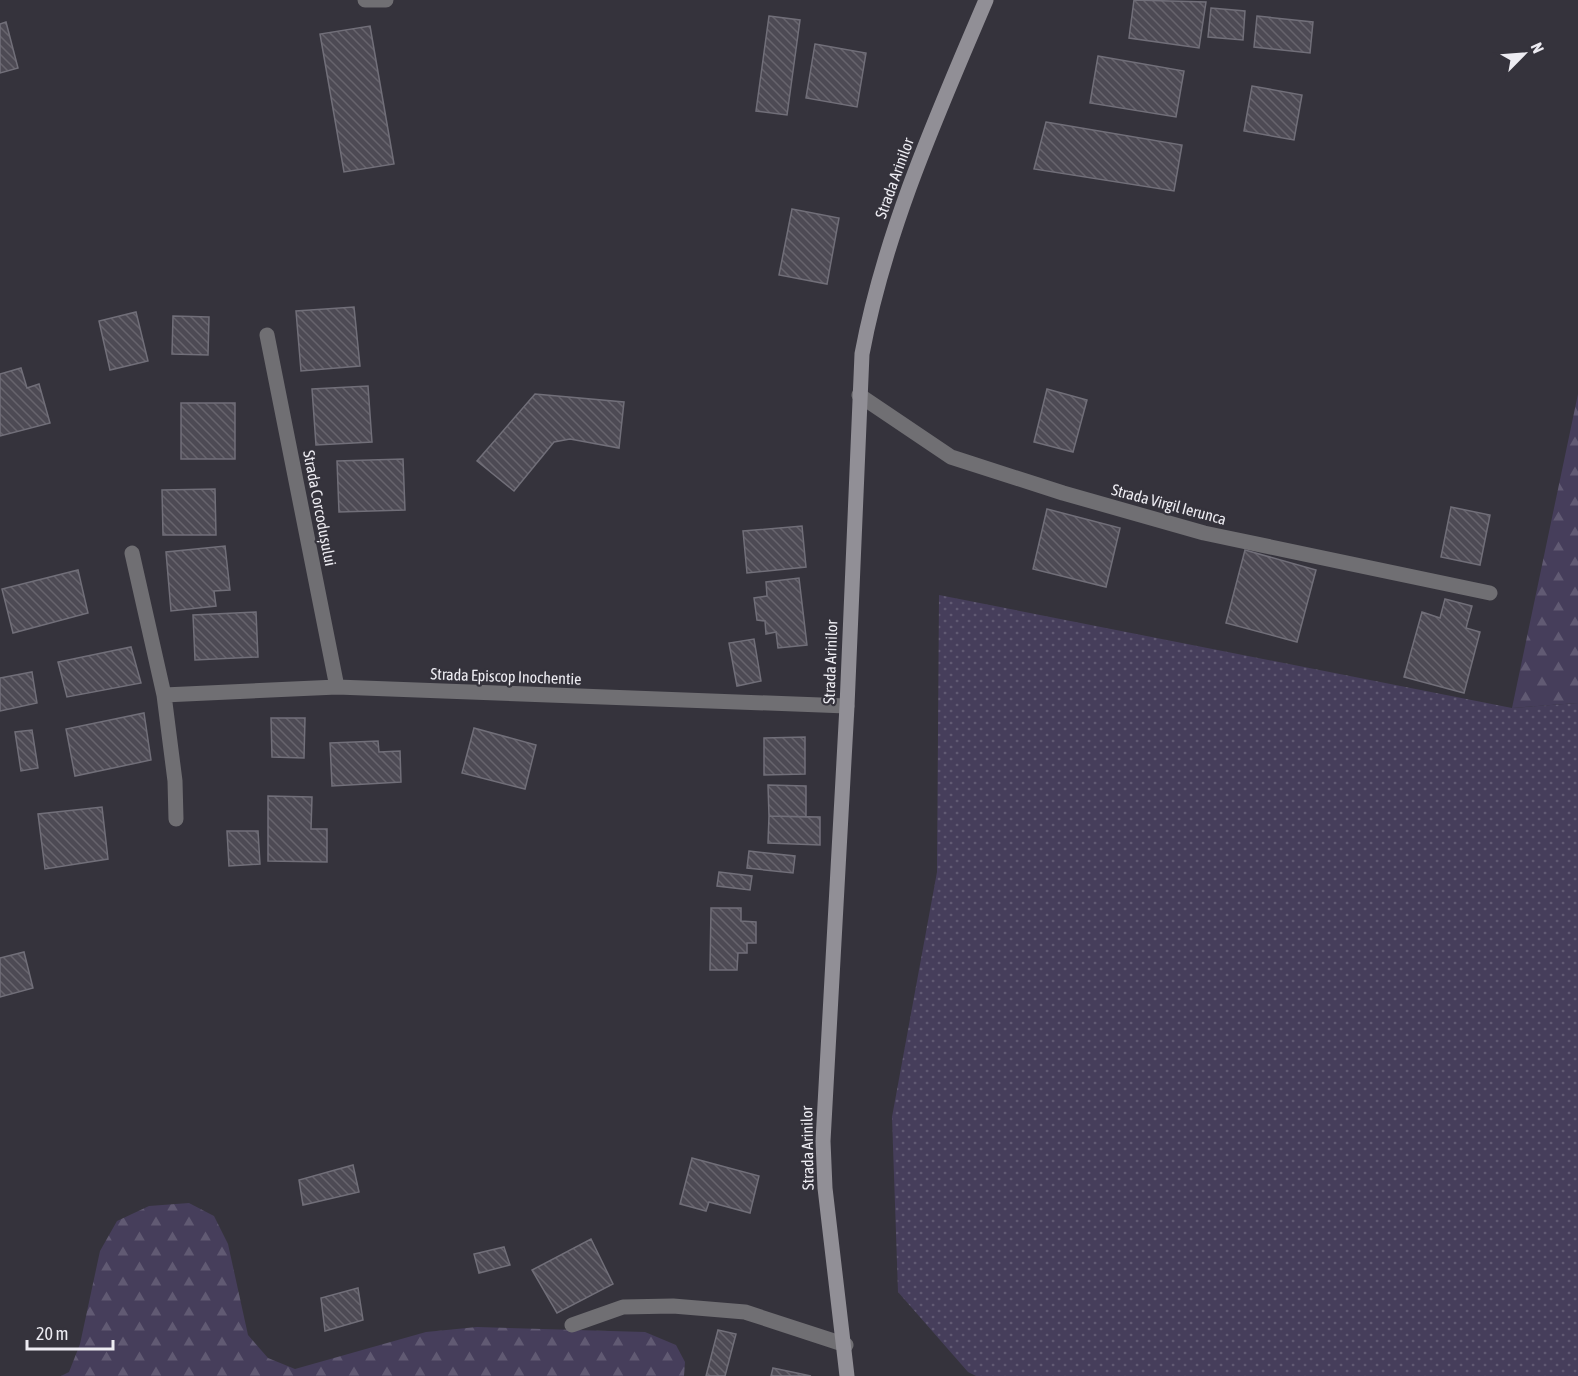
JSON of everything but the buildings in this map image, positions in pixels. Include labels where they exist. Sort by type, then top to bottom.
[{"type":"street","points":[[365,0],[386,0]]},
{"type":"street","name":"Strada Arinilor","points":[[848,1376],[846,1345],[832,1249],[823,1141],[847,706],[859,395],[871,306],[891,238],[937,115],[986,0]]},
{"type":"street","name":"Strada Corcodușului","points":[[267,335],[337,687]]},
{"type":"street","name":"Strada Virgil Ierunca","points":[[859,395],[951,457],[1063,493],[1204,533],[1490,593]]},
{"type":"street","points":[[132,553],[164,694],[175,781],[176,819]]},
{"type":"street","name":"Strada Episcop Inochentie","points":[[164,694],[337,687],[847,706]]},
{"type":"street","points":[[572,1325],[623,1306],[673,1306],[744,1312],[846,1345]]},
{"type":"green space","points":[[1578,394],[1578,703],[1512,708]]},
{"type":"green space","points":[[939,595],[1512,708],[1578,703],[1578,1376],[976,1376],[968,1372],[898,1292],[892,1117],[937,872]]},
{"type":"green space","points":[[189,1203],[214,1216],[228,1244],[248,1335],[268,1358],[295,1369],[426,1332],[477,1327],[645,1332],[676,1345],[685,1362],[684,1376],[61,1376],[69,1372],[80,1344],[100,1251],[117,1221],[149,1206]]}]
